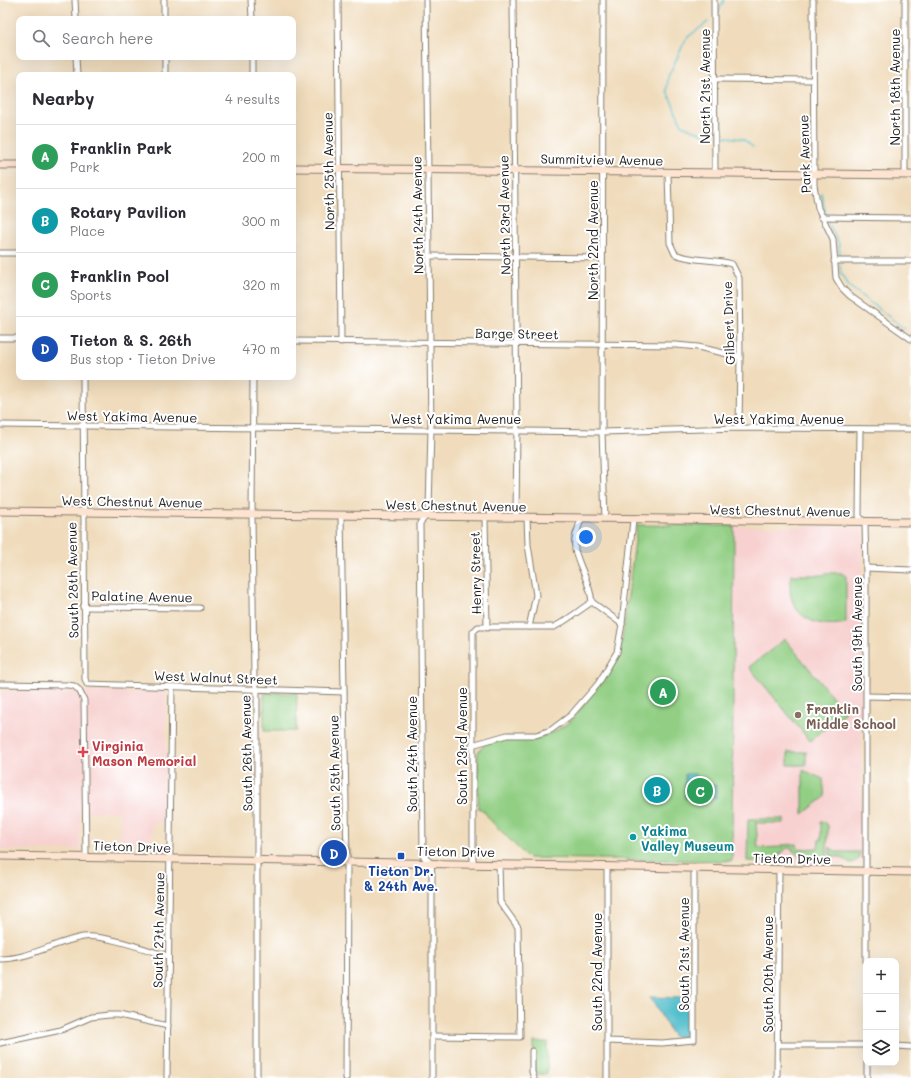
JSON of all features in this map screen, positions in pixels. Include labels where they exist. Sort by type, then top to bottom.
[{"type":"main road","points":[[0,165],[16,165]]},
{"type":"main road","name":"Summitview Avenue","points":[[296,168],[603,170],[668,173],[715,172],[908,175]]},
{"type":"main road","name":"West Chestnut Avenue","points":[[0,511],[865,523],[911,522]]},
{"type":"main road","name":"Tieton Drive","points":[[0,856],[86,856],[258,862],[499,864],[911,872]]},
{"type":"street","points":[[75,0],[76,16]]},
{"type":"street","points":[[164,0],[164,16]]},
{"type":"street","points":[[252,0],[252,16]]},
{"type":"street","name":"North 25th Avenue","points":[[338,0],[341,342]]},
{"type":"street","name":"North 24th Avenue","points":[[426,0],[431,430]]},
{"type":"street","name":"North 23rd Avenue","points":[[512,0],[517,430]]},
{"type":"street","name":"North 22nd Avenue","points":[[602,432],[603,0]]},
{"type":"street","name":"North 21st Avenue","points":[[714,0],[715,172]]},
{"type":"street","name":"Park Avenue","points":[[813,0],[814,173],[816,196],[833,240],[836,278],[842,288],[850,296],[911,339]]},
{"type":"street","name":"North 18th Avenue","points":[[905,0],[908,83],[908,175]]},
{"type":"street","points":[[76,60],[77,72]]},
{"type":"street","points":[[165,60],[165,72]]},
{"type":"street","points":[[252,60],[252,72]]},
{"type":"street","points":[[715,79],[813,80]]},
{"type":"street","name":"Gilbert Drive","points":[[668,173],[670,243],[675,254],[688,260],[718,260],[732,264],[739,278],[739,428]]},
{"type":"street","points":[[825,217],[911,218]]},
{"type":"street","points":[[0,253],[16,253]]},
{"type":"street","points":[[429,256],[602,258]]},
{"type":"street","points":[[834,261],[911,261]]},
{"type":"street","points":[[0,338],[16,338]]},
{"type":"street","name":"Barge Street","points":[[296,341],[602,344],[698,347],[740,358]]},
{"type":"street","name":"South 28th Avenue","points":[[83,380],[83,607],[85,679],[87,684]]},
{"type":"street","name":"South 26th Avenue","points":[[253,380],[252,515],[254,680],[257,690],[257,1078]]},
{"type":"street","name":"West Yakima Avenue","points":[[0,425],[602,432],[739,428],[911,429]]},
{"type":"street","name":"South 19th Avenue","points":[[860,429],[859,516],[865,523],[866,568],[866,958]]},
{"type":"street","name":"South 24th Avenue","points":[[431,430],[429,510],[420,523],[423,856],[431,863],[432,1078]]},
{"type":"street","points":[[516,518],[517,430]]},
{"type":"street","points":[[602,432],[605,519]]},
{"type":"street","name":"South 25th Avenue","points":[[341,516],[347,862],[346,1078]]},
{"type":"street","name":"Henry Street","points":[[485,517],[487,628]]},
{"type":"street","points":[[528,518],[528,545],[536,595],[529,627]]},
{"type":"street","points":[[581,519],[575,537],[575,550],[591,587],[592,602],[622,624]]},
{"type":"street","points":[[472,745],[488,738],[507,735],[536,735],[551,730],[571,715],[598,684],[617,652],[622,624],[633,520]]},
{"type":"street","points":[[866,568],[911,570]]},
{"type":"street","points":[[487,628],[554,627],[564,622],[592,602]]},
{"type":"street","name":"Palatine Avenue","points":[[83,607],[200,608]]},
{"type":"street","name":"South 23rd Avenue","points":[[473,864],[473,632],[475,629],[487,628]]},
{"type":"street","points":[[0,684],[68,685],[74,686],[79,690],[84,700],[86,856]]},
{"type":"street","name":"West Walnut Street","points":[[87,684],[344,692]]},
{"type":"street","name":"South 27th Avenue","points":[[167,1078],[172,687]]},
{"type":"street","points":[[867,696],[911,697]]},
{"type":"street","points":[[432,1036],[520,1037],[518,927],[500,902],[499,864]]},
{"type":"street","name":"South 22nd Avenue","points":[[607,867],[607,1078]]},
{"type":"street","name":"South 21st Avenue","points":[[607,1041],[662,1043],[694,1040],[694,868]]},
{"type":"street","name":"South 20th Avenue","points":[[777,1078],[779,870]]},
{"type":"street","points":[[0,959],[22,957],[74,939],[92,936],[168,956]]},
{"type":"street","points":[[0,1043],[61,1030],[91,1017],[109,1014],[168,1026]]},
{"type":"street","points":[[778,1045],[863,1045]]},
{"type":"street","points":[[899,1046],[911,1047]]},
{"type":"street","points":[[532,1051],[532,1072],[534,1078]]},
{"type":"street","points":[[867,1066],[867,1078]]},
{"type":"shaded area","name":"Franklin Middle School","points":[[734,526],[863,527],[861,864],[732,861]]},
{"type":"shaded area","name":"Virginia Mason Memorial","points":[[0,691],[166,692],[165,823],[152,823],[152,843],[120,843],[120,812],[80,812],[80,850],[0,850]]},
{"type":"green space","points":[[637,525],[734,526],[732,861],[528,858],[491,821],[483,810],[478,808],[478,752],[486,743],[503,738],[540,737],[554,732],[571,721],[615,663],[622,642]]},
{"type":"green space","points":[[825,573],[841,573],[846,576],[846,623],[834,625],[812,621],[803,616],[796,609],[792,600],[790,588],[791,575],[824,575]]},
{"type":"green space","points":[[785,639],[845,712],[810,741],[749,667]]},
{"type":"green space","points":[[264,693],[297,693],[296,731],[264,731]]},
{"type":"green space","points":[[788,752],[806,752],[806,765],[788,765]]},
{"type":"green space","points":[[803,770],[823,779],[825,797],[803,814]]},
{"type":"green space","points":[[748,819],[784,819],[784,823],[756,823],[758,848],[782,847],[782,845],[797,844],[798,849],[818,848],[819,840],[821,840],[821,822],[825,822],[828,825],[827,856],[799,856],[793,851],[792,848],[787,848],[772,862],[747,861]]},
{"type":"green space","points":[[830,847],[835,852],[860,852],[859,858],[857,861],[851,863],[840,857],[830,856]]},
{"type":"green space","points":[[534,1042],[547,1042],[547,1074],[534,1074]]},
{"type":"water","points":[[685,774],[696,774],[696,785],[716,785],[716,798],[685,798]]},
{"type":"water","points":[[650,997],[683,998],[688,1002],[687,1037],[673,1036]]},
{"type":"waterway","points":[[718,13],[724,0]]},
{"type":"waterway","points":[[707,135],[682,125],[667,91],[668,77],[685,41],[689,36],[708,22]]},
{"type":"waterway","points":[[719,136],[743,139],[753,147]]},
{"type":"waterway","points":[[821,193],[828,222],[839,244],[840,256]]},
{"type":"waterway","points":[[840,265],[841,274],[850,287],[905,329]]},
{"type":"place","name":"Franklin Park","points":[[663,692]]},
{"type":"place","name":"Franklin Middle School","points":[[798,715]]},
{"type":"place","name":"Virginia Mason Memorial","points":[[83,752]]},
{"type":"place","name":"Rotary Pavilion","points":[[657,790]]},
{"type":"place","name":"Franklin Pool","points":[[700,791]]},
{"type":"place","name":"Yakima Valley Museum","points":[[633,837]]},
{"type":"place","name":"Tieton & S. 26th","points":[[334,853]]},
{"type":"place","name":"Tieton Dr. & 24th Ave.","points":[[401,856]]}]
